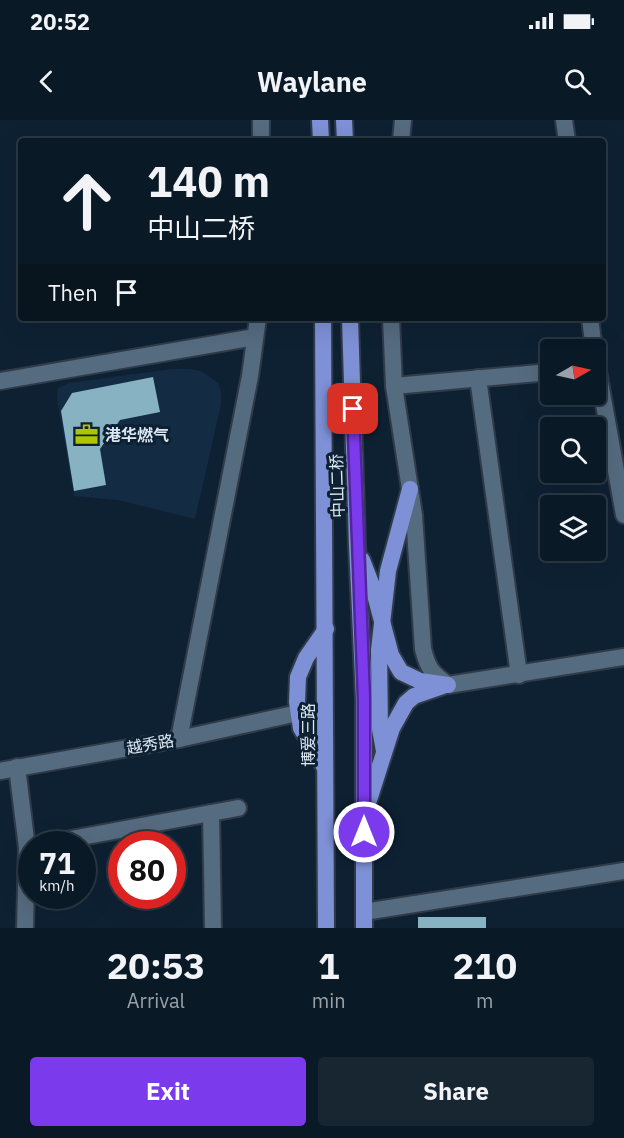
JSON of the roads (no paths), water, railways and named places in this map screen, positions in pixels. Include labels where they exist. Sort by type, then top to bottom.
[{"type":"highway","points":[[320,120],[321,138]]},
{"type":"highway","points":[[345,120],[345,138]]},
{"type":"highway","name":"中山二桥","points":[[323,321],[325,542]]},
{"type":"highway","name":"中山二桥","points":[[350,321],[357,545]]},
{"type":"highway","points":[[384,751],[380,729],[382,626],[388,571],[410,489]]},
{"type":"highway","name":"博爱三路","points":[[325,542],[326,928]]},
{"type":"highway","points":[[357,545],[374,591],[391,655],[400,672],[420,681],[448,685]]},
{"type":"highway","points":[[357,545],[364,699],[364,920]]},
{"type":"highway","points":[[326,629],[306,658],[298,677],[300,728],[326,769]]},
{"type":"highway","points":[[364,812],[380,770],[392,728],[406,703],[414,696],[448,685]]},
{"type":"street","points":[[261,120],[261,138]]},
{"type":"street","points":[[401,138],[403,120]]},
{"type":"street","points":[[564,120],[567,138]]},
{"type":"street","points":[[179,739],[250,376],[258,321]]},
{"type":"street","points":[[392,321],[394,386],[410,489],[423,650],[432,673],[448,685],[624,657]]},
{"type":"street","points":[[590,321],[593,339]]},
{"type":"street","points":[[0,381],[255,337]]},
{"type":"street","points":[[394,386],[540,373]]},
{"type":"street","points":[[478,378],[519,675]]},
{"type":"street","points":[[603,405],[624,515]]},
{"type":"street","name":"越秀路","points":[[8,769],[179,739],[298,713]]},
{"type":"street","points":[[8,769],[29,831]]},
{"type":"street","points":[[96,834],[238,808]]},
{"type":"street","points":[[211,813],[213,928]]},
{"type":"street","points":[[364,920],[624,870]]},
{"type":"street","points":[[25,928],[27,909]]},
{"type":"place","name":"港华燃气","points":[[87,435]]}]
